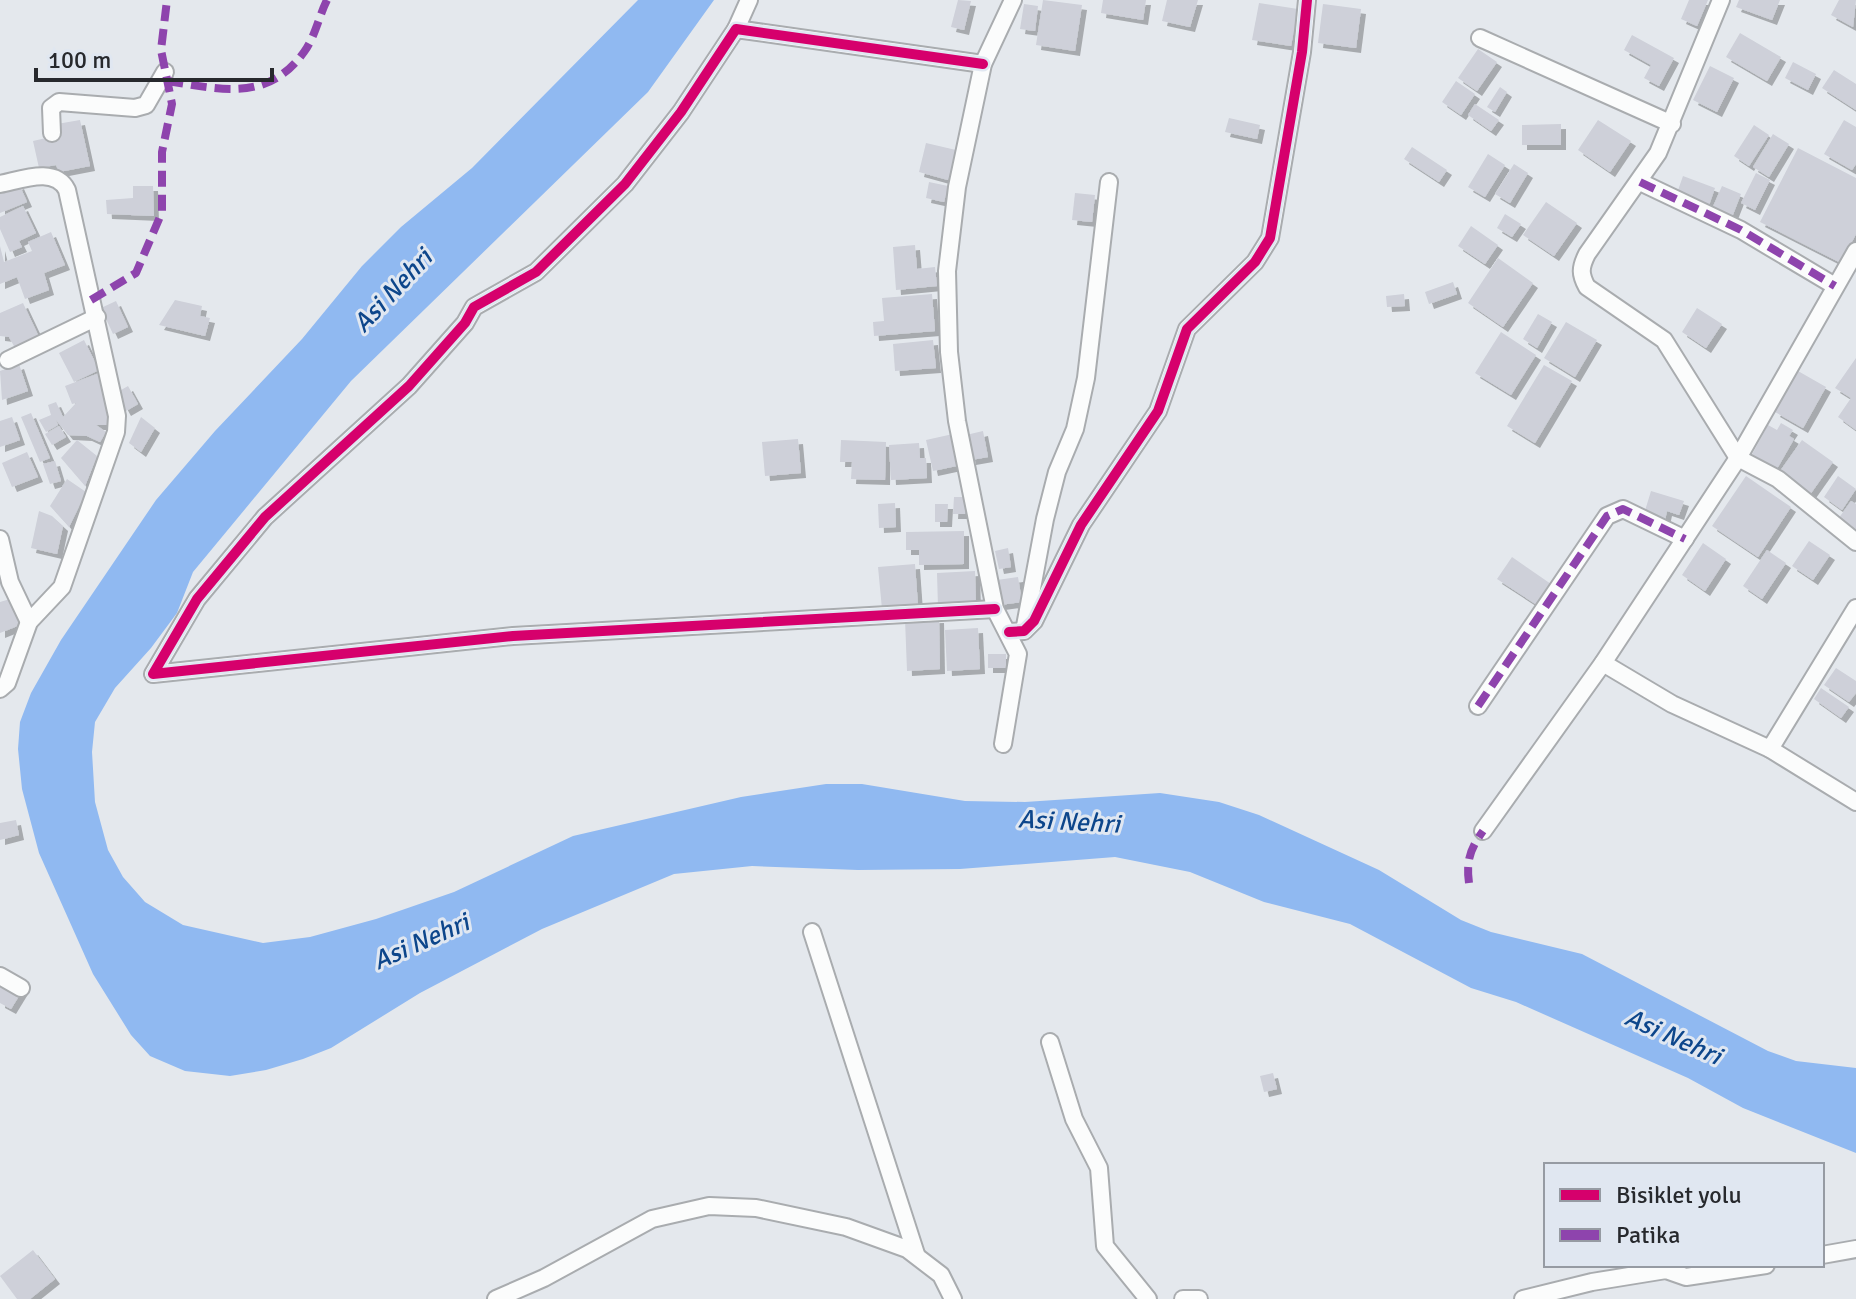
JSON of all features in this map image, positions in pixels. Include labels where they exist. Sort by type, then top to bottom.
[{"type":"street","points":[[749,0],[736,29],[681,112],[625,184],[536,272],[474,307],[465,323],[409,386],[265,517],[197,599],[153,674],[513,636],[995,609]]},
{"type":"street","points":[[1013,0],[983,64],[953,212],[947,285],[949,352],[957,421],[995,609],[1016,632]]},
{"type":"street","points":[[1016,632],[1034,621],[1081,525],[1152,422],[1187,329],[1255,262],[1270,238],[1302,52],[1307,0]]},
{"type":"street","points":[[1721,0],[1672,124],[1640,182],[1587,254],[1581,276],[1587,287],[1671,348],[1738,458],[1778,479],[1856,542]]},
{"type":"street","points":[[736,29],[983,64]]},
{"type":"street","points":[[1480,38],[1672,124]]},
{"type":"street","points":[[52,133],[51,108],[59,102],[135,108],[146,105],[165,72]]},
{"type":"street","points":[[0,184],[41,175],[64,183],[116,408],[116,432],[62,587],[29,622],[7,683],[0,689]]},
{"type":"street","points":[[1003,744],[1018,654],[1016,632],[1057,472],[1075,429],[1086,378],[1109,182]]},
{"type":"street","points":[[1640,182],[1741,230],[1835,286]]},
{"type":"street","points":[[1483,831],[1603,663],[1738,458],[1856,251]]},
{"type":"street","points":[[8,360],[97,317]]},
{"type":"street","points":[[1478,706],[1607,516],[1623,509],[1685,539]]},
{"type":"street","points":[[0,539],[10,582],[29,622]]},
{"type":"street","points":[[1770,749],[1856,608]]},
{"type":"street","points":[[1603,663],[1672,704],[1770,749],[1856,802]]},
{"type":"street","points":[[812,932],[916,1254]]},
{"type":"street","points":[[0,976],[21,988]]},
{"type":"street","points":[[1050,1042],[1074,1119],[1099,1168],[1105,1246],[1148,1299]]},
{"type":"street","points":[[496,1299],[544,1278],[652,1219],[709,1206],[756,1208],[846,1227],[916,1254],[941,1275],[953,1299]]},
{"type":"street","points":[[1824,1255],[1856,1249]]},
{"type":"street","points":[[1523,1299],[1666,1270],[1686,1277],[1753,1267]]},
{"type":"street","points":[[1183,1299],[1199,1299]]},
{"type":"water","name":"Asi Nehri","points":[[638,0],[714,0],[648,92],[351,381],[193,572],[177,613],[115,688],[95,722],[92,752],[95,802],[108,850],[123,877],[145,902],[183,925],[263,943],[310,937],[376,919],[454,892],[573,836],[741,797],[826,784],[862,784],[965,801],[1025,802],[1160,793],[1219,802],[1259,815],[1379,870],[1461,920],[1491,932],[1582,954],[1768,1051],[1796,1061],[1856,1068],[1856,1153],[1743,1108],[1688,1078],[1516,1002],[1471,988],[1350,924],[1264,902],[1190,872],[1115,857],[960,869],[858,870],[752,866],[674,874],[542,929],[420,993],[331,1048],[303,1059],[230,1076],[185,1071],[150,1056],[131,1035],[93,974],[39,853],[22,789],[18,749],[20,722],[31,693],[61,640],[156,500],[215,431],[302,339],[362,266],[401,227],[472,168]]},
{"type":"building","points":[[958,0],[971,1],[964,30],[951,27]]},
{"type":"building","points":[[1043,0],[1082,5],[1075,51],[1036,45]]},
{"type":"building","points":[[1103,0],[1146,0],[1143,20],[1101,13]]},
{"type":"building","points":[[1167,0],[1198,0],[1190,27],[1162,21]]},
{"type":"building","points":[[1689,0],[1708,0],[1697,26],[1681,19]]},
{"type":"building","points":[[1739,0],[1780,0],[1772,20],[1736,7]]},
{"type":"building","points":[[1839,0],[1856,0],[1853,27],[1831,15]]},
{"type":"building","points":[[1259,3],[1298,9],[1291,46],[1252,40]]},
{"type":"building","points":[[1024,4],[1038,6],[1035,31],[1020,29]]},
{"type":"building","points":[[1323,4],[1361,9],[1356,48],[1318,43]]},
{"type":"building","points":[[1740,33],[1781,57],[1767,81],[1726,57]]},
{"type":"building","points":[[1632,35],[1674,58],[1659,86],[1644,78],[1651,65],[1624,50]]},
{"type":"building","points":[[1478,49],[1497,62],[1477,91],[1458,78]]},
{"type":"building","points":[[1793,62],[1816,74],[1808,90],[1785,78]]},
{"type":"building","points":[[1710,66],[1734,78],[1717,112],[1693,100]]},
{"type":"building","points":[[1834,70],[1856,84],[1856,110],[1822,88]]},
{"type":"building","points":[[1456,81],[1475,94],[1461,115],[1442,102]]},
{"type":"building","points":[[1500,87],[1507,92],[1495,112],[1487,107]]},
{"type":"building","points":[[1475,104],[1499,120],[1491,131],[1468,115]]},
{"type":"building","points":[[1229,118],[1260,125],[1257,139],[1225,132]]},
{"type":"building","points":[[80,120],[90,166],[59,172],[56,165],[39,168],[33,141],[59,135],[57,124]]},
{"type":"building","points":[[1598,120],[1631,141],[1610,172],[1578,150]]},
{"type":"building","points":[[1844,120],[1856,127],[1856,164],[1852,170],[1824,154]]},
{"type":"building","points":[[1561,124],[1561,145],[1522,145],[1522,125]]},
{"type":"building","points":[[1754,125],[1769,135],[1749,166],[1734,156]]},
{"type":"building","points":[[1773,134],[1789,144],[1769,177],[1753,167]]},
{"type":"building","points":[[926,143],[956,150],[948,180],[919,172]]},
{"type":"building","points":[[1412,147],[1447,170],[1439,182],[1404,159]]},
{"type":"building","points":[[1798,148],[1856,178],[1856,234],[1841,263],[1760,222]]},
{"type":"building","points":[[1488,154],[1505,165],[1485,197],[1468,187]]},
{"type":"building","points":[[1514,164],[1528,173],[1510,203],[1495,194]]},
{"type":"building","points":[[1756,173],[1770,180],[1755,210],[1741,203]]},
{"type":"building","points":[[1683,176],[1715,188],[1708,208],[1676,196]]},
{"type":"building","points":[[929,182],[948,186],[944,202],[926,198]]},
{"type":"building","points":[[19,184],[27,202],[0,213],[0,192]]},
{"type":"building","points":[[133,186],[153,186],[154,216],[107,214],[106,200],[133,198]]},
{"type":"building","points":[[1722,186],[1741,194],[1732,217],[1712,209]]},
{"type":"building","points":[[1075,193],[1095,195],[1092,222],[1072,220]]},
{"type":"building","points":[[1546,202],[1577,223],[1554,256],[1523,235]]},
{"type":"building","points":[[23,206],[36,233],[19,241],[22,247],[10,252],[0,229],[0,217]]},
{"type":"building","points":[[1505,214],[1521,224],[1512,237],[1497,228]]},
{"type":"building","points":[[1471,226],[1498,245],[1485,264],[1458,246]]},
{"type":"building","points":[[51,232],[65,265],[44,273],[49,290],[25,299],[17,277],[0,284],[0,246],[4,262],[32,251],[28,242]]},
{"type":"building","points":[[915,245],[917,269],[935,267],[937,286],[896,290],[893,247]]},
{"type":"building","points":[[1498,258],[1533,283],[1503,327],[1468,303]]},
{"type":"building","points":[[1453,282],[1457,294],[1429,304],[1425,292]]},
{"type":"building","points":[[932,294],[935,331],[874,336],[873,322],[884,321],[882,298]]},
{"type":"building","points":[[1404,294],[1405,306],[1387,307],[1386,296]]},
{"type":"building","points":[[175,300],[202,306],[200,316],[210,318],[205,336],[159,325]]},
{"type":"building","points":[[116,301],[128,327],[113,334],[101,308]]},
{"type":"building","points":[[23,303],[39,337],[15,348],[9,337],[0,336],[0,313]]},
{"type":"building","points":[[1697,308],[1722,324],[1706,348],[1682,332]]},
{"type":"building","points":[[1538,314],[1552,322],[1537,348],[1523,339]]},
{"type":"building","points":[[1566,322],[1597,340],[1575,377],[1544,358]]},
{"type":"building","points":[[1501,332],[1536,355],[1511,395],[1475,373]]},
{"type":"building","points":[[84,340],[99,370],[74,382],[59,353]]},
{"type":"building","points":[[933,340],[936,368],[895,371],[893,344]]},
{"type":"building","points":[[1856,358],[1856,430],[1838,417],[1851,398],[1835,388]]},
{"type":"building","points":[[19,364],[28,391],[2,400],[0,371]]},
{"type":"building","points":[[1544,365],[1572,381],[1535,443],[1507,426]]},
{"type":"building","points":[[1798,371],[1826,387],[1803,428],[1775,412]]},
{"type":"building","points":[[102,372],[112,425],[96,425],[106,432],[100,442],[87,436],[68,435],[56,420],[58,425],[46,432],[39,420],[51,415],[48,405],[56,402],[63,417],[76,403],[72,404],[65,386]]},
{"type":"building","points":[[128,386],[138,404],[126,411],[116,393]]},
{"type":"building","points":[[31,413],[50,458],[40,462],[21,417]]},
{"type":"building","points":[[12,417],[20,440],[0,447],[0,421]]},
{"type":"building","points":[[141,417],[155,428],[141,452],[129,443]]},
{"type":"building","points":[[1781,423],[1793,430],[1789,436],[1794,439],[1774,474],[1749,460],[1768,425],[1777,430]]},
{"type":"building","points":[[59,426],[66,437],[52,445],[45,434]]},
{"type":"building","points":[[983,431],[988,457],[971,460],[966,435]]},
{"type":"building","points":[[953,434],[961,465],[933,471],[926,440]]},
{"type":"building","points":[[798,439],[801,473],[765,476],[762,442]]},
{"type":"building","points":[[77,440],[97,456],[85,486],[61,458]]},
{"type":"building","points":[[841,440],[886,442],[885,480],[851,479],[852,462],[840,462]]},
{"type":"building","points":[[1802,440],[1833,462],[1809,496],[1778,474]]},
{"type":"building","points":[[919,443],[920,458],[926,458],[927,478],[891,480],[889,445]]},
{"type":"building","points":[[27,452],[38,477],[12,487],[2,463]]},
{"type":"building","points":[[55,461],[61,481],[50,484],[43,464]]},
{"type":"building","points":[[1746,476],[1791,507],[1758,557],[1712,526]]},
{"type":"building","points":[[1838,476],[1856,489],[1842,510],[1824,497]]},
{"type":"building","points":[[67,479],[86,492],[69,527],[50,506]]},
{"type":"building","points":[[1651,491],[1684,501],[1679,515],[1667,511],[1665,520],[1644,514]]},
{"type":"building","points":[[954,497],[966,497],[965,514],[953,514]]},
{"type":"building","points":[[1851,501],[1856,504],[1856,536],[1836,522]]},
{"type":"building","points":[[895,503],[896,527],[879,528],[878,504]]},
{"type":"building","points":[[935,504],[948,504],[947,522],[935,522]]},
{"type":"building","points":[[39,511],[52,516],[63,526],[57,554],[31,548]]},
{"type":"building","points":[[964,531],[964,564],[919,565],[919,550],[906,550],[906,532]]},
{"type":"building","points":[[1809,541],[1830,555],[1813,580],[1792,566]]},
{"type":"building","points":[[1703,543],[1726,559],[1705,591],[1682,575]]},
{"type":"building","points":[[1008,548],[1011,567],[999,569],[995,551]]},
{"type":"building","points":[[1767,550],[1786,563],[1762,599],[1743,586]]},
{"type":"building","points":[[1512,557],[1551,584],[1537,605],[1497,579]]},
{"type":"building","points":[[915,564],[918,606],[882,609],[878,567]]},
{"type":"building","points":[[975,571],[976,605],[938,607],[937,573]]},
{"type":"building","points":[[1018,577],[1022,602],[1000,605],[997,580]]},
{"type":"building","points":[[10,599],[20,625],[0,633],[0,602]]},
{"type":"building","points":[[939,618],[940,669],[907,671],[905,619]]},
{"type":"building","points":[[978,628],[980,669],[947,671],[945,630]]},
{"type":"building","points":[[988,654],[1006,654],[1006,668],[988,668]]},
{"type":"building","points":[[1836,668],[1856,681],[1856,693],[1849,702],[1824,685]]},
{"type":"building","points":[[1821,688],[1849,707],[1841,718],[1814,699]]},
{"type":"building","points":[[16,820],[19,835],[0,840],[0,823]]},
{"type":"building","points":[[0,978],[22,991],[11,1009],[0,1003]]},
{"type":"building","points":[[1273,1073],[1277,1089],[1264,1092],[1260,1076]]},
{"type":"building","points":[[33,1250],[55,1279],[30,1299],[17,1299],[0,1276]]},
{"type":"marked path","points":[[91,300],[136,273],[162,212],[162,152],[172,104],[161,50],[167,0]]},
{"type":"marked path","points":[[167,81],[242,89],[274,79],[290,68],[304,52],[327,0]]},
{"type":"marked path","points":[[1640,182],[1741,230],[1835,286]]},
{"type":"marked path","points":[[1478,706],[1607,516],[1623,509],[1685,539]]},
{"type":"marked path","points":[[1469,883],[1470,856],[1483,831]]},
{"type":"cycle path","points":[[1009,632],[1024,631],[1034,621],[1081,525],[1158,411],[1187,329],[1255,262],[1270,238],[1302,52],[1307,0]]},
{"type":"cycle path","points":[[983,64],[736,29],[681,112],[625,184],[536,272],[474,307],[465,323],[409,386],[265,517],[197,599],[153,674],[513,636],[995,609]]}]
